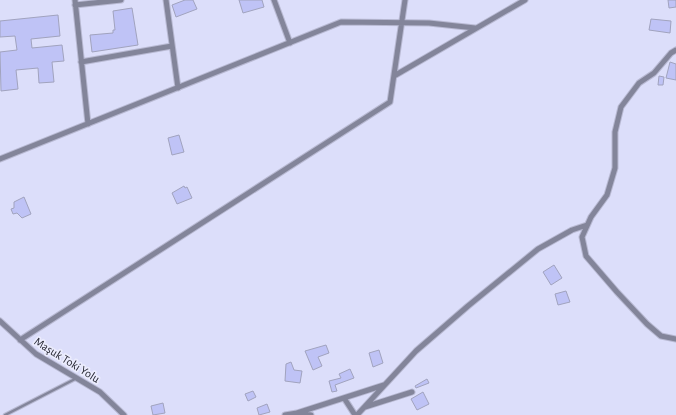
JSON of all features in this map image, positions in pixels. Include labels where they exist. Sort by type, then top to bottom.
[{"type":"street","points":[[88,124],[75,3],[121,0]]},
{"type":"street","points":[[166,0],[178,88]]},
{"type":"street","points":[[274,0],[290,43]]},
{"type":"street","points":[[20,340],[390,102],[403,22],[405,0]]},
{"type":"street","points":[[394,76],[525,0]]},
{"type":"street","points":[[0,159],[341,22],[429,23],[475,28]]},
{"type":"street","points":[[81,62],[172,46]]},
{"type":"street","points":[[676,50],[671,53],[654,73],[639,83],[621,107],[615,132],[615,168],[607,195],[591,217],[582,237],[586,256],[647,324],[662,336],[676,340]]},
{"type":"street","points":[[344,398],[359,414],[416,351],[538,249],[572,230],[587,225]]},
{"type":"street","name":"Maşuk Toki Yolu","points":[[0,322],[36,354],[75,379],[100,392],[124,415]]},
{"type":"street","points":[[286,415],[297,413],[386,384]]},
{"type":"street","points":[[365,407],[412,392]]},
{"type":"street","points":[[297,413],[311,415]]},
{"type":"lane","points":[[5,415],[75,379]]},
{"type":"building","points":[[185,0],[193,0],[197,9],[176,17],[172,5]]},
{"type":"building","points":[[239,0],[262,0],[264,7],[243,13]]},
{"type":"building","points":[[668,0],[676,0],[676,7],[669,8]]},
{"type":"building","points":[[132,8],[138,45],[92,52],[90,35],[113,33],[113,30],[115,30],[113,11]]},
{"type":"building","points":[[58,15],[60,36],[31,39],[32,48],[62,45],[64,61],[52,62],[54,82],[39,83],[38,68],[16,70],[18,89],[1,91],[0,52],[17,50],[15,36],[0,37],[0,21]]},
{"type":"building","points":[[651,19],[671,21],[670,33],[649,30]]},
{"type":"building","points":[[670,62],[676,64],[676,80],[666,78]]},
{"type":"building","points":[[659,76],[664,77],[663,85],[658,85]]},
{"type":"building","points":[[179,135],[184,152],[172,155],[168,138]]},
{"type":"building","points":[[184,186],[185,188],[187,187],[192,198],[177,204],[172,193]]},
{"type":"building","points":[[24,197],[31,214],[22,218],[17,213],[13,214],[11,209],[14,208],[14,202]]},
{"type":"building","points":[[554,265],[562,278],[551,285],[543,272]]},
{"type":"building","points":[[566,291],[570,302],[558,305],[555,294]]},
{"type":"building","points":[[326,345],[329,353],[318,357],[322,366],[313,370],[305,351]]},
{"type":"building","points":[[379,350],[383,363],[373,367],[369,353]]},
{"type":"building","points":[[291,362],[294,370],[302,371],[300,383],[285,381],[286,364]]},
{"type":"building","points":[[350,369],[354,378],[335,385],[337,391],[332,392],[329,381],[341,378],[339,374]]},
{"type":"building","points":[[427,379],[429,383],[416,388],[415,386]]},
{"type":"building","points":[[253,391],[256,397],[248,401],[245,394]]},
{"type":"building","points":[[423,392],[429,404],[417,410],[411,399]]},
{"type":"building","points":[[163,403],[165,413],[153,415],[151,406]]},
{"type":"building","points":[[267,404],[270,412],[259,415],[257,408]]}]
